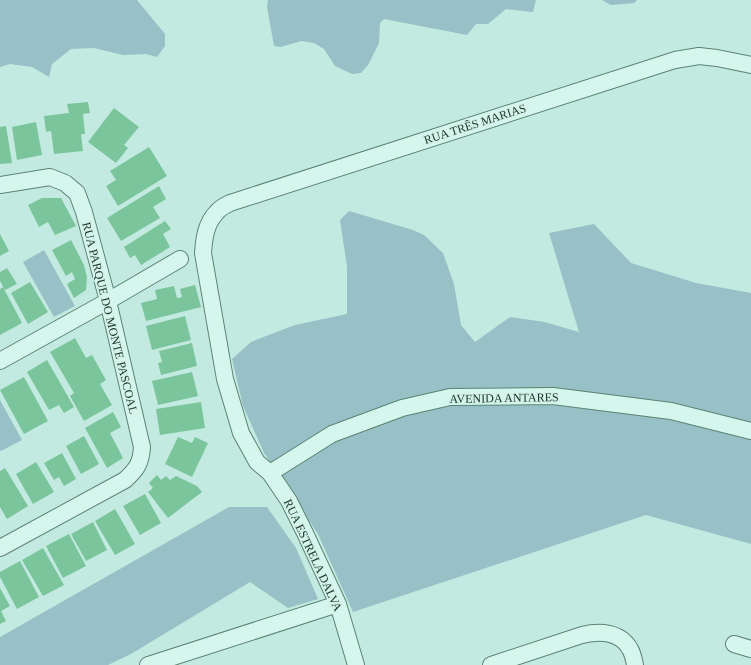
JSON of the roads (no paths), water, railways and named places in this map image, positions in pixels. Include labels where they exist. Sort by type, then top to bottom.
[{"type":"street","name":"RUA TRÊS MARIAS","points":[[209,223],[217,211],[230,203],[675,60],[699,56],[751,65]]},
{"type":"street","name":"RUA PARQUE DO MONTE PASCOAL","points":[[0,185],[50,177],[65,183],[77,193],[84,212],[108,302],[142,447],[141,458],[136,470],[125,480],[0,548]]},
{"type":"street","name":"RUA ESTRELA DALVA","points":[[209,223],[204,238],[203,253],[225,379],[241,433],[257,462],[270,473],[289,501],[305,532],[338,604],[356,665]]},
{"type":"street","points":[[0,361],[108,302],[180,259]]},
{"type":"street","name":"AVENIDA ANTARES","points":[[270,473],[332,434],[402,408],[450,397],[553,396],[672,411],[751,431]]},
{"type":"street","points":[[148,665],[338,604]]},
{"type":"street","points":[[491,665],[593,632],[613,634],[621,639],[630,649],[635,665]]},
{"type":"street","points":[[734,644],[751,649]]}]
